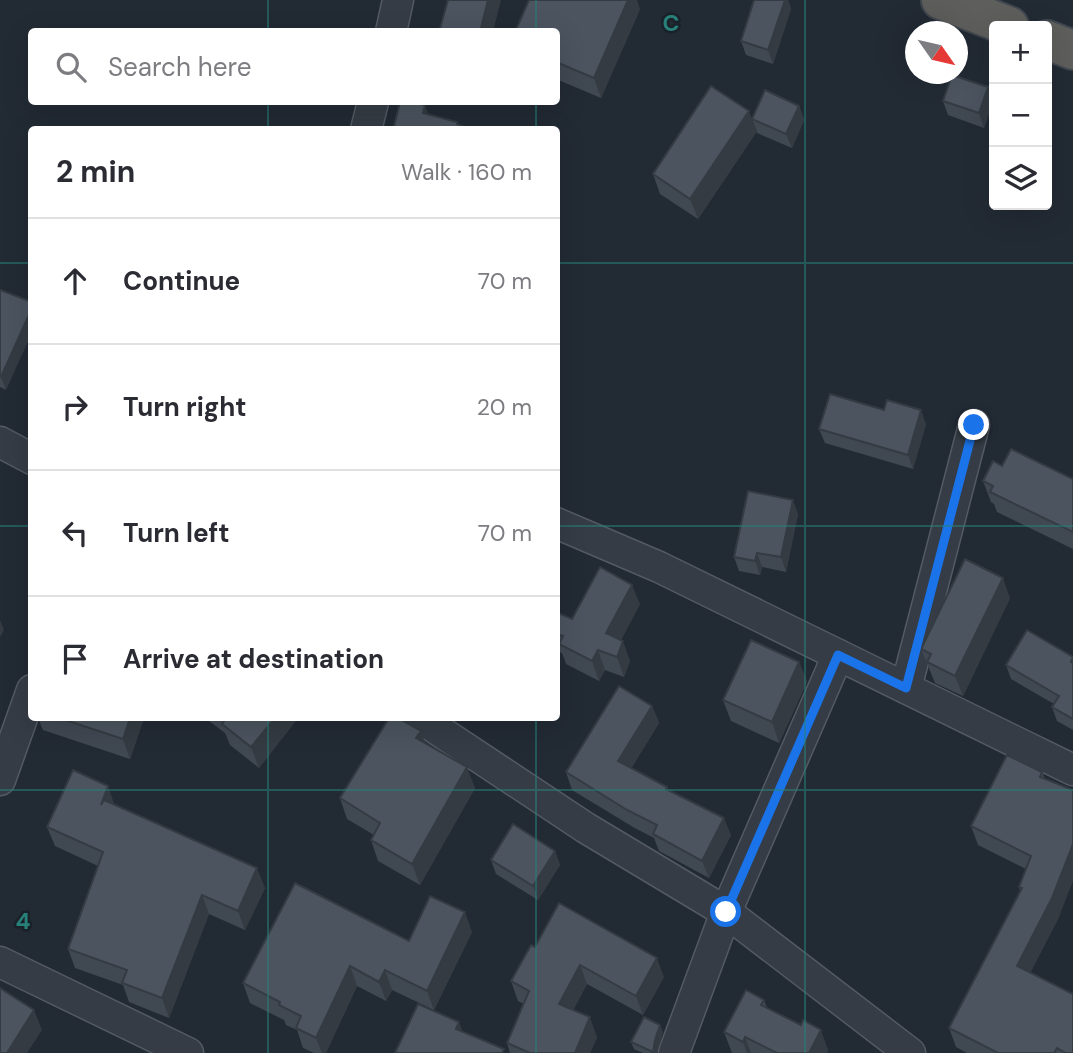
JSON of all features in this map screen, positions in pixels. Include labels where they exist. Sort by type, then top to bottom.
[{"type":"highway","points":[[941,0],[996,21]]},
{"type":"highway","points":[[1052,42],[1073,50]]},
{"type":"street","points":[[392,28],[398,0]]},
{"type":"street","points":[[367,126],[372,105]]},
{"type":"street","points":[[906,688],[974,425]]},
{"type":"street","points":[[0,442],[28,457]]},
{"type":"street","points":[[560,525],[659,567],[1073,770]]},
{"type":"street","points":[[674,1053],[726,912],[838,655]]},
{"type":"street","points":[[0,780],[28,701]]},
{"type":"street","points":[[425,721],[586,828],[726,912],[910,1053]]},
{"type":"street","points":[[0,962],[188,1053]]},
{"type":"building","points":[[448,0],[488,0],[481,28],[440,28]]},
{"type":"building","points":[[529,0],[628,0],[594,78],[560,64],[560,28],[517,28]]},
{"type":"building","points":[[754,0],[785,0],[768,50],[741,41]]},
{"type":"building","points":[[968,80],[988,87],[979,113],[943,101],[949,84],[968,84]]},
{"type":"building","points":[[711,86],[749,111],[690,199],[653,174]]},
{"type":"building","points":[[765,90],[799,106],[786,134],[752,119]]},
{"type":"building","points":[[399,105],[425,105],[423,113],[457,122],[462,126],[394,126]]},
{"type":"building","points":[[0,290],[28,300],[28,317],[0,376]]},
{"type":"building","points":[[830,394],[884,410],[887,400],[921,410],[908,455],[819,429]]},
{"type":"building","points":[[1011,449],[1073,479],[1073,532],[990,492],[993,486],[983,481],[993,461],[1002,466]]},
{"type":"building","points":[[748,491],[793,500],[781,557],[757,553],[755,561],[734,557]]},
{"type":"building","points":[[965,559],[1003,578],[955,676],[927,662],[931,654],[921,649]]},
{"type":"building","points":[[600,567],[632,585],[606,633],[623,641],[617,657],[598,650],[592,661],[560,645],[563,636],[560,635],[560,614],[572,619]]},
{"type":"building","points":[[1027,630],[1073,657],[1073,719],[1052,707],[1059,696],[1006,665]]},
{"type":"building","points":[[751,640],[799,662],[772,722],[723,700]]},
{"type":"building","points":[[619,686],[652,706],[618,761],[724,818],[702,861],[653,834],[657,825],[627,810],[566,772]]},
{"type":"building","points":[[68,721],[129,721],[123,739]]},
{"type":"building","points":[[224,721],[273,721],[251,747],[222,724]]},
{"type":"building","points":[[387,721],[403,721],[421,731],[416,738],[467,767],[412,864],[371,840],[380,823],[340,798]]},
{"type":"building","points":[[1007,755],[1042,772],[1040,777],[1073,790],[1073,844],[1052,898],[1017,966],[1073,994],[1073,1053],[1057,1048],[1054,1053],[998,1053],[949,1028],[1022,888],[1019,887],[1031,856],[971,826]]},
{"type":"building","points":[[73,770],[108,786],[101,805],[104,800],[257,868],[238,911],[202,895],[162,998],[122,983],[127,970],[68,949],[103,852],[47,827]]},
{"type":"building","points":[[513,824],[555,851],[533,886],[491,860]]},
{"type":"building","points":[[295,883],[409,941],[430,896],[465,912],[427,991],[385,970],[379,982],[350,966],[316,1038],[296,1028],[301,1016],[243,983]]},
{"type":"building","points":[[559,903],[657,958],[636,996],[580,965],[559,1004],[590,1017],[575,1053],[530,1053],[507,1043],[529,991],[511,981],[531,945],[535,947]]},
{"type":"building","points":[[0,988],[34,1010],[7,1053],[0,1053]]},
{"type":"building","points":[[746,990],[764,1000],[761,1005],[801,1025],[803,1020],[821,1030],[809,1053],[777,1053],[745,1037],[743,1042],[724,1032]]},
{"type":"building","points":[[418,1004],[459,1022],[456,1029],[504,1049],[502,1053],[395,1053]]},
{"type":"building","points":[[644,1017],[660,1025],[653,1052],[631,1042]]},
{"type":"route","points":[[726,912],[838,655],[906,688],[974,425]]}]
